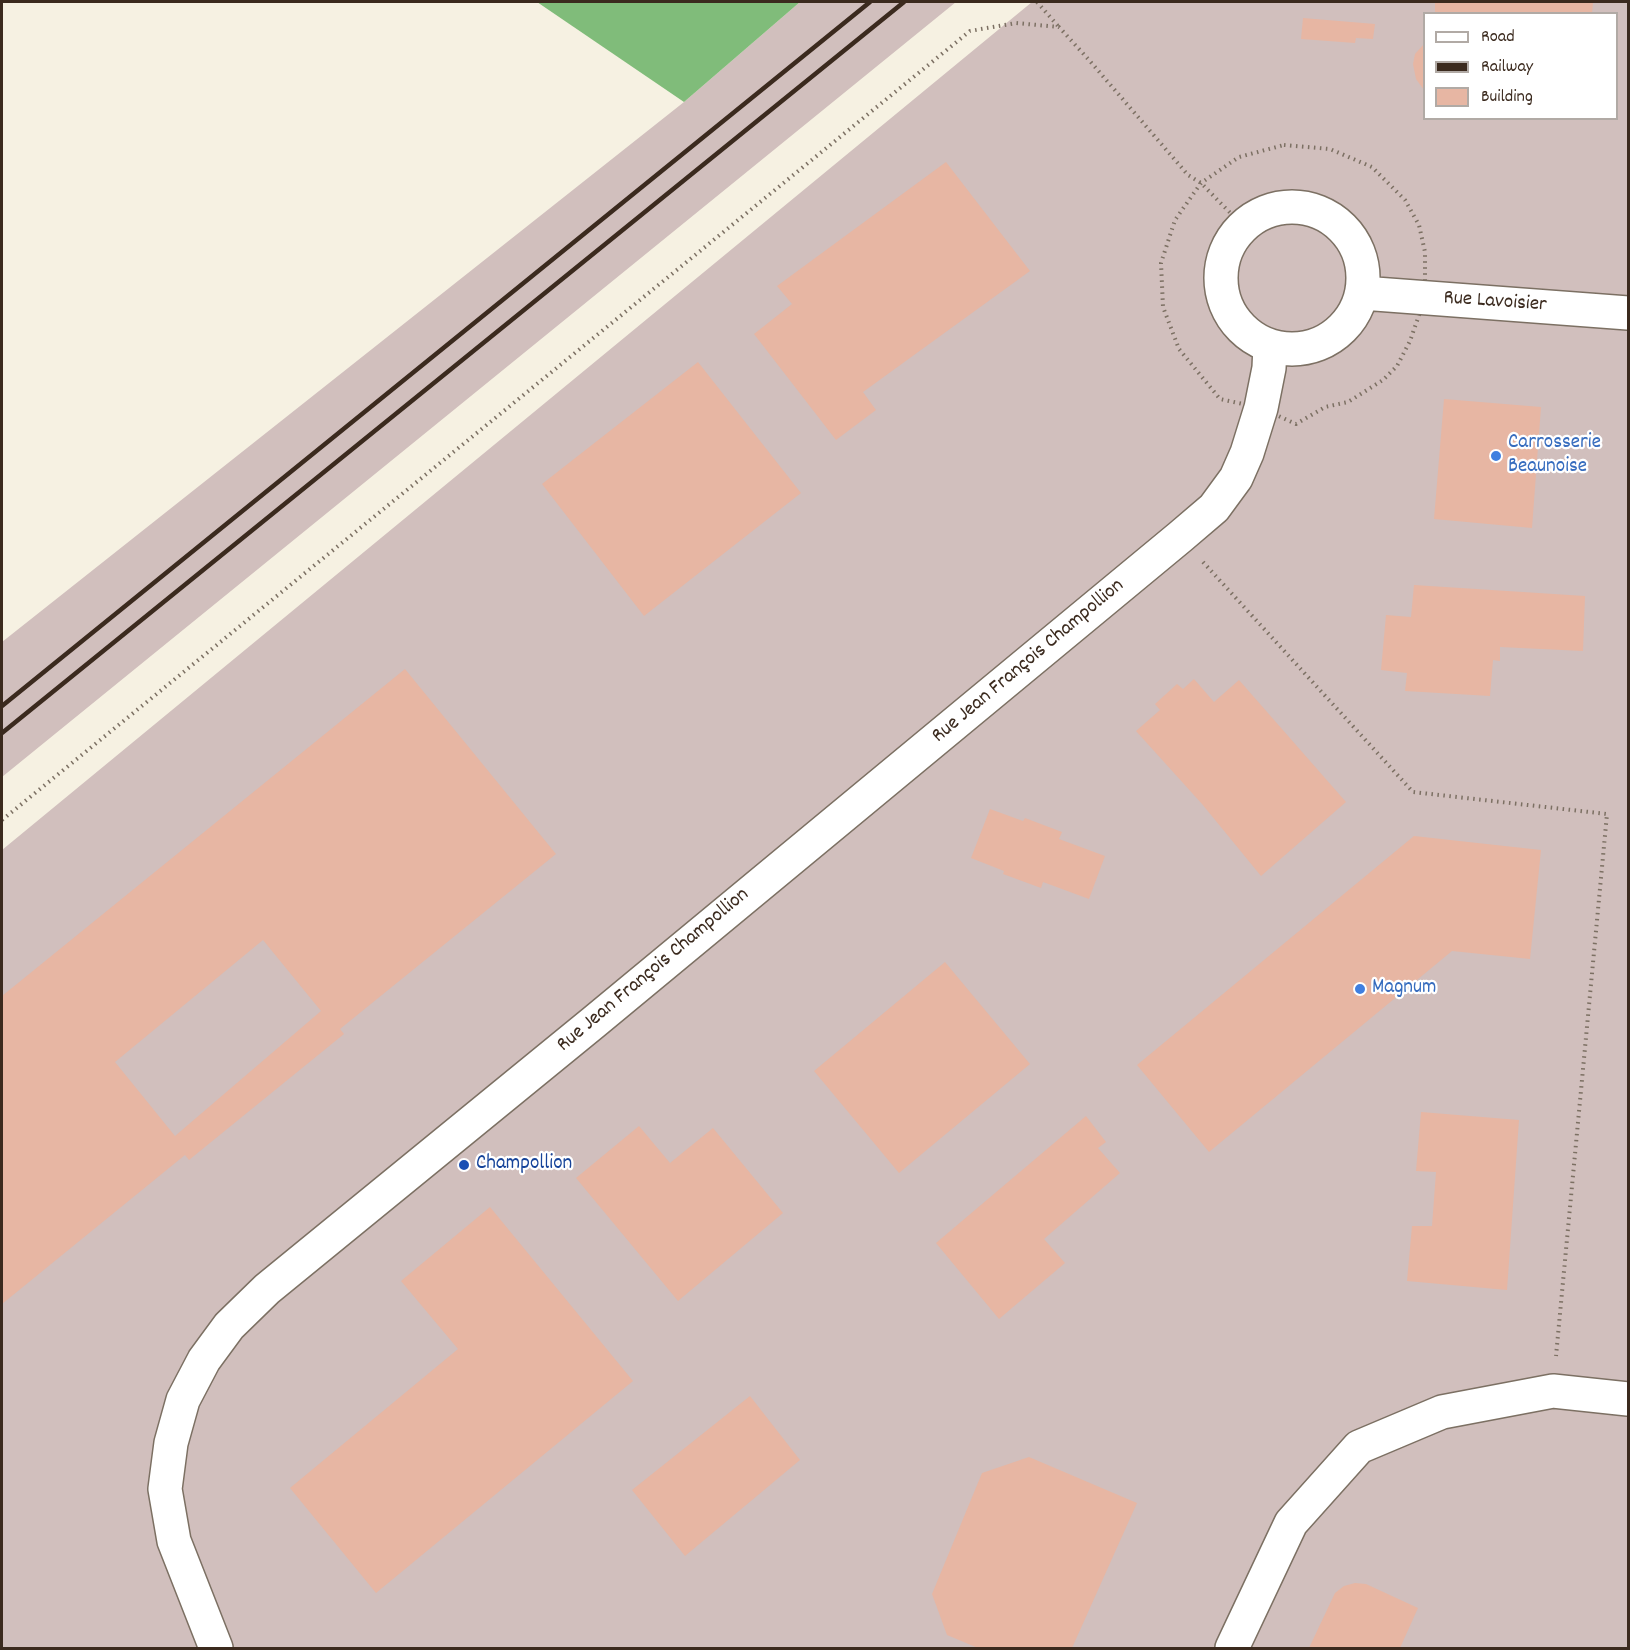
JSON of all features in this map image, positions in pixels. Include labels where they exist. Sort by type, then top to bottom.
[{"type":"street","points":[[1298,207],[1318,211],[1336,221],[1350,236],[1359,253],[1364,273],[1362,293],[1356,312],[1344,327],[1328,340],[1310,348],[1290,350],[1270,346],[1251,337],[1236,322],[1225,304],[1220,283],[1222,262],[1229,243],[1242,226],[1259,214],[1278,208],[1298,207]]},
{"type":"street","name":"Rue Lavoisier","points":[[1362,293],[1629,313]]},
{"type":"street","name":"Rue Jean François Champollion","points":[[216,1648],[174,1541],[165,1489],[171,1443],[183,1401],[204,1360],[229,1326],[267,1290],[1214,508],[1236,477],[1247,453],[1261,408],[1269,368],[1270,346]]},
{"type":"street","points":[[1232,1648],[1291,1523],[1359,1447],[1442,1412],[1553,1391],[1629,1399]]},
{"type":"path","points":[[1037,2],[1188,175],[1201,183],[1242,226]]},
{"type":"path","points":[[2,820],[970,31],[1016,23],[1059,27]]},
{"type":"path","points":[[1284,145],[1330,149],[1372,168],[1406,200],[1419,225],[1425,252],[1425,298],[1410,341],[1397,366],[1383,380],[1348,402],[1325,407],[1296,424],[1261,408],[1220,399],[1179,350],[1163,307],[1161,263],[1175,220],[1201,183],[1239,157],[1284,145]]},
{"type":"path","points":[[1180,537],[1413,792],[1607,814],[1553,1391]]},
{"type":"shaded area","points":[[800,2],[956,2],[2,777],[2,642],[684,102]]},
{"type":"shaded area","points":[[1032,2],[1628,2],[1628,1648],[2,1648],[2,850]]},
{"type":"green space","points":[[537,2],[800,2],[684,102]]},
{"type":"building","points":[[1435,2],[1593,2],[1592,12],[1435,12]]},
{"type":"building","points":[[1303,18],[1375,24],[1373,39],[1356,38],[1355,43],[1301,39]]},
{"type":"building","points":[[1423,45],[1423,89],[1416,79],[1413,64],[1415,54]]},
{"type":"building","points":[[946,162],[1030,271],[863,392],[876,410],[836,440],[754,334],[792,304],[777,286]]},
{"type":"building","points":[[698,362],[801,493],[644,616],[542,484]]},
{"type":"building","points":[[1444,399],[1541,407],[1532,528],[1434,519]]},
{"type":"building","points":[[1414,585],[1585,596],[1583,651],[1500,647],[1500,661],[1493,660],[1490,696],[1405,691],[1407,673],[1381,670],[1386,615],[1411,617]]},
{"type":"building","points":[[405,669],[556,854],[340,1029],[344,1034],[189,1160],[185,1155],[2,1304],[2,996]],"holes":[[[263,940],[321,1011],[175,1136],[115,1062]]]},
{"type":"building","points":[[1194,679],[1214,702],[1239,680],[1346,802],[1261,876],[1202,804],[1136,731],[1160,710],[1155,704],[1177,684],[1183,689]]},
{"type":"building","points":[[990,809],[1023,821],[1025,818],[1062,832],[1059,839],[1105,856],[1089,899],[1043,882],[1041,888],[1003,874],[1004,871],[971,858]]},
{"type":"building","points":[[1414,836],[1541,850],[1530,959],[1452,951],[1209,1152],[1137,1065]]},
{"type":"building","points":[[945,962],[1030,1064],[899,1173],[814,1071]]},
{"type":"building","points":[[1421,1112],[1519,1120],[1507,1290],[1407,1281],[1412,1226],[1432,1226],[1436,1172],[1416,1171]]},
{"type":"building","points":[[1086,1116],[1106,1142],[1098,1148],[1120,1173],[1044,1239],[1065,1263],[999,1319],[936,1243]]},
{"type":"building","points":[[639,1126],[670,1163],[713,1128],[783,1213],[678,1301],[576,1178]]},
{"type":"building","points":[[490,1207],[633,1381],[376,1593],[290,1488],[458,1349],[401,1281]]},
{"type":"building","points":[[750,1396],[800,1460],[685,1556],[632,1490]]},
{"type":"building","points":[[1029,1457],[1137,1503],[1072,1648],[978,1648],[947,1635],[932,1594],[982,1473]]},
{"type":"building","points":[[1355,1583],[1366,1584],[1418,1608],[1400,1648],[1309,1648],[1335,1593],[1344,1586]]},
{"type":"railway","points":[[2,706],[870,2]]},
{"type":"railway","points":[[2,733],[904,2]]},
{"type":"place","name":"Carrosserie Beaunoise","points":[[1496,456]]},
{"type":"place","name":"Magnum","points":[[1360,989]]},
{"type":"place","name":"Champollion","points":[[464,1165]]}]
